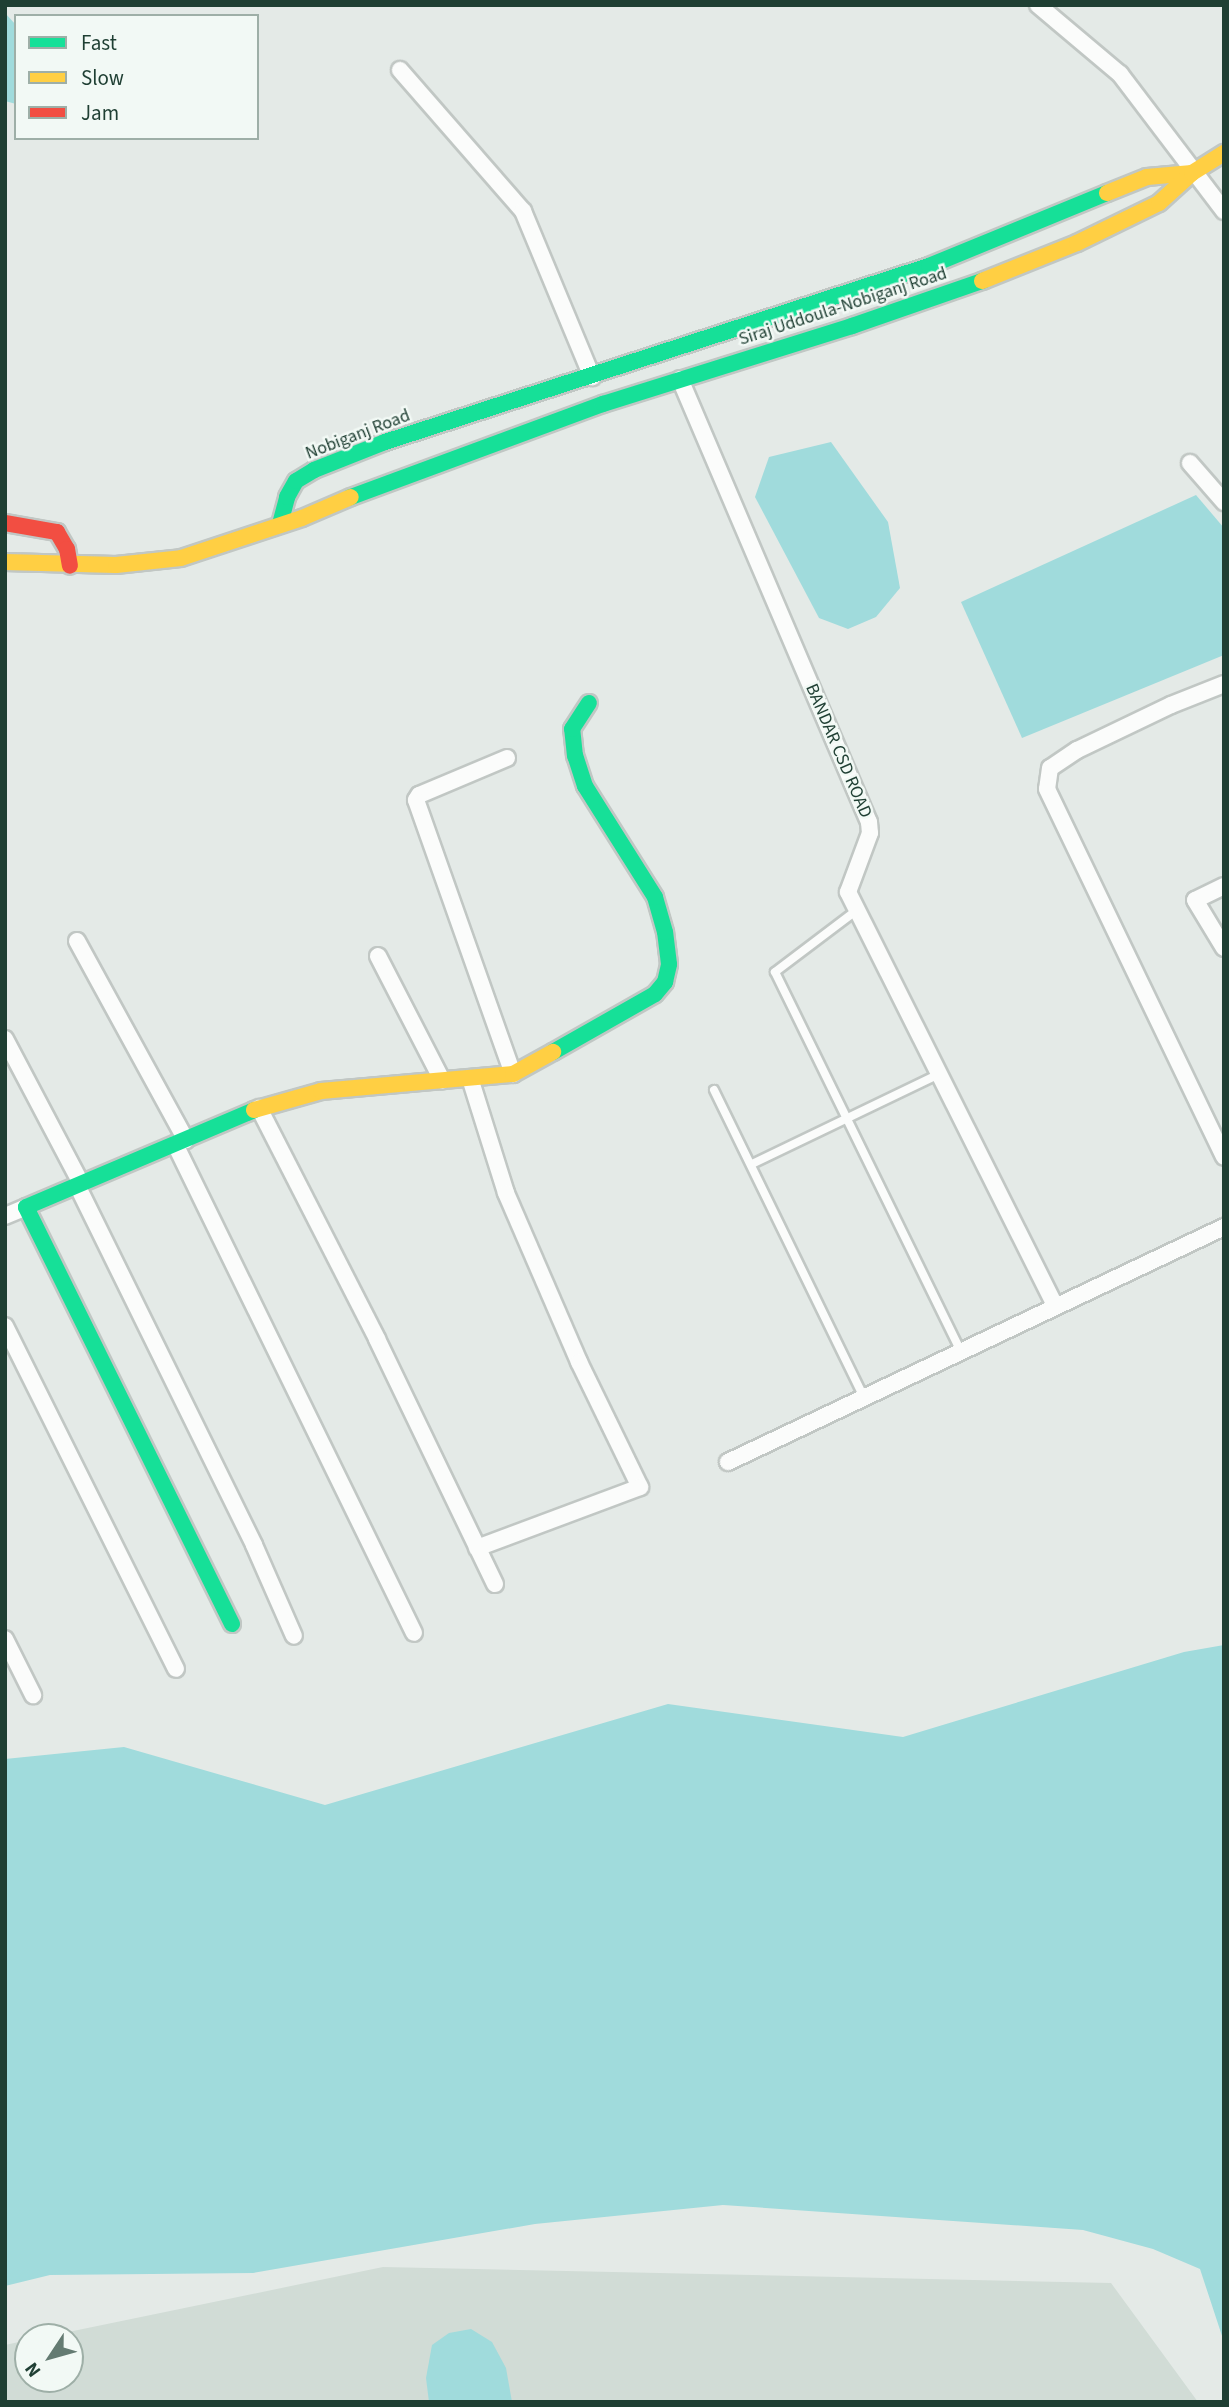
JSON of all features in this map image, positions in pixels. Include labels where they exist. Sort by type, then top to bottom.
[{"type":"main road","name":"Siraj Uddoula-Nobiganj Road","points":[[491,446],[680,379],[852,326],[987,279],[1077,243],[1159,203],[1192,173],[1224,153]]},
{"type":"main road","name":"Siraj Uddoula-Nobiganj Road","points":[[480,414],[667,349],[929,266],[1133,181],[1192,173]]},
{"type":"main road","points":[[5,562],[69,566],[116,565],[181,558],[491,446],[480,414]]},
{"type":"main road","name":"Nobiganj Road","points":[[281,524],[287,497],[296,481],[314,470],[385,442],[480,414]]},
{"type":"main road","points":[[5,523],[41,527],[57,532],[67,549],[69,566]]},
{"type":"main road","points":[[232,1624],[26,1207],[259,1108],[321,1091],[513,1074],[642,1003],[665,982],[669,964],[666,942],[655,897],[585,786],[575,756],[572,729],[577,718],[590,704]]},
{"type":"street","points":[[1038,5],[1120,74],[1192,173],[1224,211]]},
{"type":"street","points":[[401,71],[523,211],[592,377]]},
{"type":"street","name":"BANDAR CSD ROAD","points":[[680,379],[869,822],[870,833],[848,891],[1055,1305]]},
{"type":"street","points":[[1190,463],[1224,502]]},
{"type":"street","points":[[1224,684],[1171,705],[1077,750],[1049,768],[1047,789],[1224,1157]]},
{"type":"street","points":[[507,758],[419,795],[416,800],[513,1074]]},
{"type":"street","points":[[1224,886],[1195,900],[1224,948]]},
{"type":"street","points":[[77,941],[181,1142],[414,1633]]},
{"type":"street","points":[[378,956],[442,1080]]},
{"type":"street","points":[[5,1039],[79,1184],[254,1545],[294,1636]]},
{"type":"street","points":[[470,1078],[506,1193],[579,1362],[640,1487],[477,1548]]},
{"type":"street","points":[[259,1108],[377,1339],[495,1584]]},
{"type":"street","points":[[5,1216],[26,1207]]},
{"type":"street","points":[[728,1462],[1224,1227]]},
{"type":"street","points":[[5,1326],[176,1669]]},
{"type":"street","points":[[5,1639],[33,1695]]},
{"type":"lane","points":[[857,910],[775,972],[849,1117],[960,1350]]},
{"type":"lane","points":[[752,1164],[939,1074]]},
{"type":"lane","points":[[714,1090],[863,1396]]},
{"type":"shaded area","points":[[383,2267],[1111,2283],[1198,2402],[5,2402],[5,2345],[14,2343],[14,2393],[84,2393],[84,2329]]},
{"type":"water","points":[[5,13],[14,23],[14,103],[5,101]]},
{"type":"water","points":[[831,442],[888,522],[900,588],[876,617],[848,629],[819,618],[755,497],[769,457]]},
{"type":"water","points":[[1196,495],[1224,528],[1224,655],[1022,738],[961,602]]},
{"type":"water","points":[[1224,1645],[1224,2342],[1200,2269],[1153,2249],[1083,2230],[723,2205],[535,2224],[253,2273],[50,2275],[5,2286],[5,1759],[124,1747],[325,1805],[668,1704],[903,1737],[1184,1652]]},
{"type":"water","points":[[471,2329],[492,2342],[506,2368],[512,2402],[429,2402],[426,2378],[432,2345],[449,2333]]},
{"type":"traffic: fast","points":[[280,524],[287,497],[296,481],[314,470],[385,442],[929,266],[1107,193]]},
{"type":"traffic: fast","points":[[351,497],[603,404],[852,326],[982,281]]},
{"type":"traffic: fast","points":[[553,1052],[655,994],[665,982],[669,964],[665,932],[655,897],[585,786],[575,756],[572,729],[589,703]]},
{"type":"traffic: fast","points":[[232,1624],[26,1207],[254,1110]]},
{"type":"traffic: slow","points":[[982,281],[1077,243],[1159,203],[1192,173],[1224,153]]},
{"type":"traffic: slow","points":[[1107,193],[1147,177],[1192,173]]},
{"type":"traffic: slow","points":[[5,562],[116,565],[181,558],[302,518],[351,497]]},
{"type":"traffic: slow","points":[[254,1110],[321,1091],[513,1074],[553,1052]]},
{"type":"traffic: jam","points":[[5,523],[57,532],[67,549],[70,566]]}]
